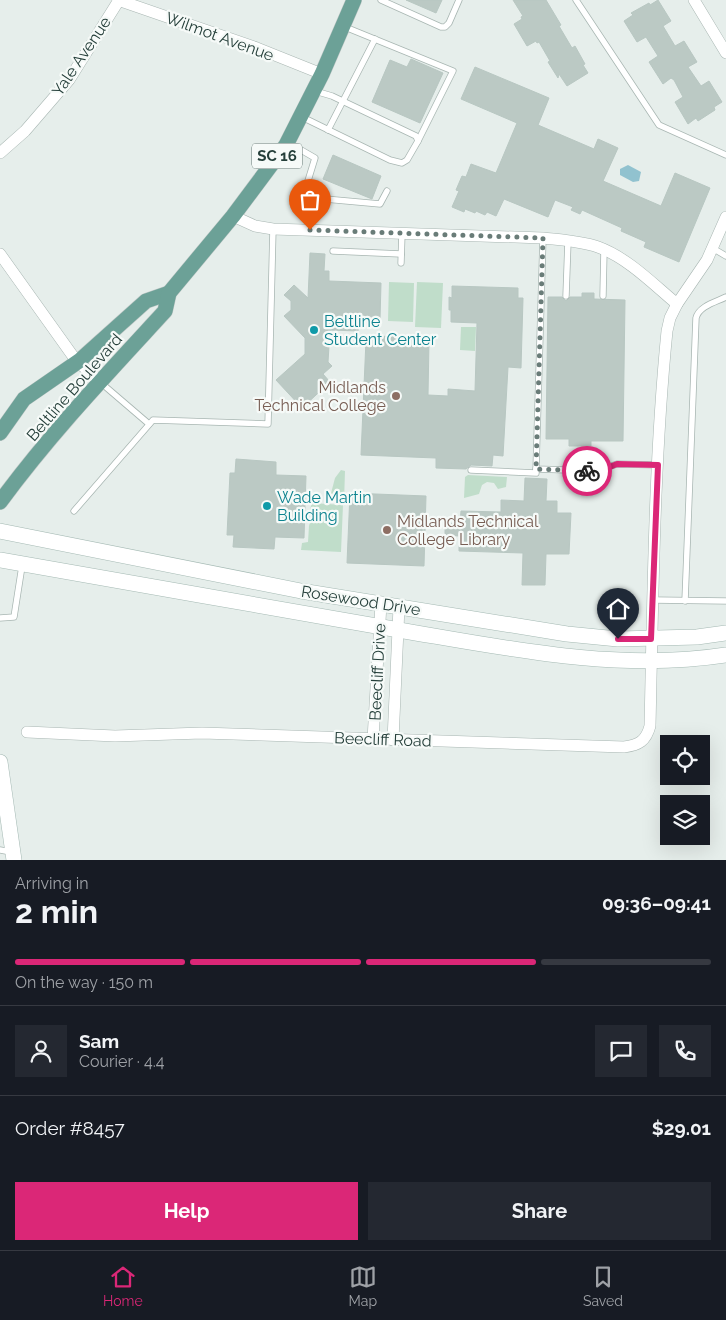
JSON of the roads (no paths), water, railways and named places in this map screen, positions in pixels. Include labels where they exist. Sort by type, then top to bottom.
[{"type":"main road","name":"Beltline Boulevard","points":[[0,502],[19,476],[100,382],[165,311],[169,293],[233,216],[287,142],[322,74],[354,0]]},
{"type":"main road","name":"Beltline Boulevard","points":[[0,433],[24,399],[78,362],[146,301],[169,293]]},
{"type":"main road","points":[[0,416],[24,399]]},
{"type":"main road","name":"Rosewood Drive","points":[[0,531],[381,604],[567,634],[618,639],[651,649],[694,658],[726,655]]},
{"type":"main road","name":"Rosewood Drive","points":[[0,560],[518,650],[609,659],[697,637],[726,633]]},
{"type":"main road","points":[[0,762],[9,854]]},
{"type":"street","name":"Wilmot Avenue","points":[[118,0],[257,48],[322,74]]},
{"type":"street","name":"Yale Avenue","points":[[0,153],[26,130],[70,80],[118,0]]},
{"type":"street","points":[[694,0],[726,54]]},
{"type":"street","points":[[233,216],[255,226],[273,229],[543,238],[586,244],[604,250],[631,266],[677,304]]},
{"type":"street","name":"Beecliff Road","points":[[27,732],[115,736],[202,733],[624,747],[644,741],[650,726],[660,415],[667,331],[670,318],[677,304],[714,249],[726,217]]},
{"type":"street","points":[[0,254],[78,362],[100,382]]},
{"type":"street","name":"Beecliff Drive","points":[[373,739],[381,604]]},
{"type":"street","name":"Beecliff Drive","points":[[393,740],[399,607]]},
{"type":"lane","points":[[384,1],[441,27],[445,27],[449,23],[459,0]]},
{"type":"lane","points":[[576,0],[659,125],[726,155]]},
{"type":"lane","points":[[300,117],[390,160],[402,162],[407,160],[418,141],[453,71],[343,26]]},
{"type":"lane","points":[[328,130],[375,38]]},
{"type":"lane","points":[[313,90],[343,101],[416,136],[418,141]]},
{"type":"lane","points":[[287,142],[315,158],[303,197],[380,204],[387,191]]},
{"type":"lane","points":[[74,511],[153,420],[268,424],[273,229]]},
{"type":"lane","points":[[401,263],[402,233]]},
{"type":"lane","points":[[471,470],[536,473],[543,238]]},
{"type":"lane","points":[[566,296],[568,241]]},
{"type":"lane","points":[[714,249],[726,256]]},
{"type":"lane","points":[[603,296],[604,250]]},
{"type":"lane","points":[[333,251],[401,254]]},
{"type":"lane","points":[[685,602],[696,318],[697,313],[704,308],[726,297]]},
{"type":"lane","points":[[100,382],[149,424]]},
{"type":"lane","points":[[536,469],[597,472],[617,464],[658,465]]},
{"type":"lane","points":[[0,618],[14,616],[22,564]]},
{"type":"lane","points":[[653,600],[685,602],[726,601]]},
{"type":"water","points":[[628,165],[641,172],[639,181],[633,182],[620,175],[620,169]]},
{"type":"place","name":"Beltline Student Center","points":[[314,330]]},
{"type":"place","name":"Midlands Technical College","points":[[396,396]]},
{"type":"place","name":"Wade Martin Building","points":[[267,506]]},
{"type":"place","name":"Midlands Technical College Library","points":[[387,530]]}]
